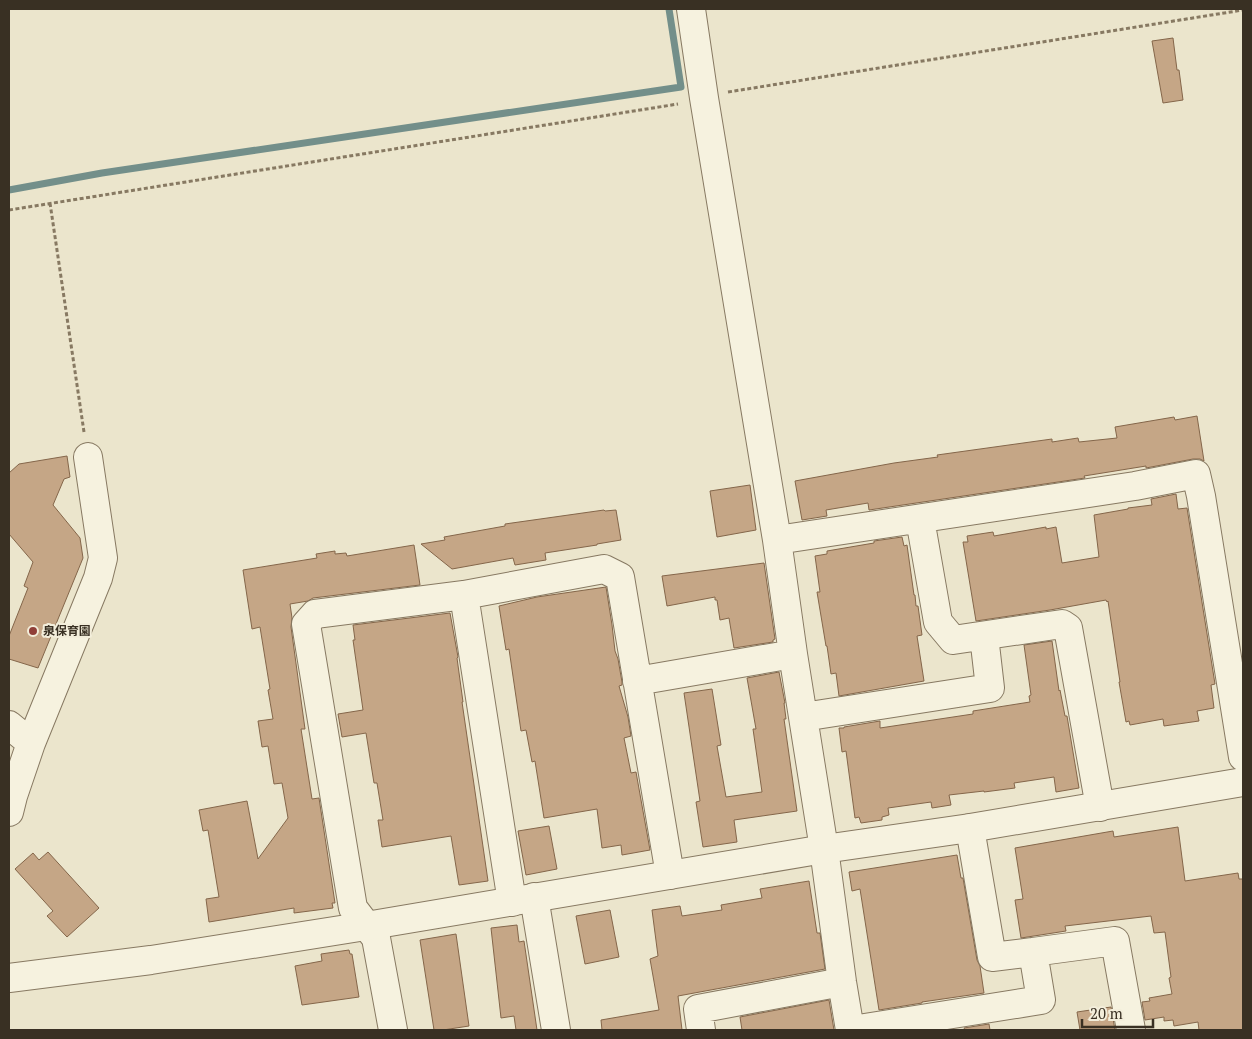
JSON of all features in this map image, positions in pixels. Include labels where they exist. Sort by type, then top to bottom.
[{"type":"street","points":[[691,9],[777,540],[824,849],[842,982],[851,1030],[1041,1000],[1033,952]]},
{"type":"street","points":[[9,812],[31,743],[98,578],[103,558],[88,457]]},
{"type":"street","points":[[777,540],[1135,486],[1196,474],[1203,506],[1243,757]]},
{"type":"street","points":[[920,519],[938,622],[954,640],[1062,624],[1068,628],[1100,807]]},
{"type":"street","points":[[393,1030],[376,938],[353,908],[306,624],[315,614],[464,595],[604,569],[620,577],[670,875]]},
{"type":"street","points":[[464,595],[523,900],[556,1030]]},
{"type":"street","points":[[803,717],[990,688],[984,636]]},
{"type":"street","points":[[637,681],[793,654]]},
{"type":"street","points":[[9,725],[31,743]]},
{"type":"street","points":[[9,978],[151,960],[366,926],[824,849],[970,828],[1243,782]]},
{"type":"street","points":[[970,828],[992,957],[1116,941],[1130,1030]]},
{"type":"street","points":[[701,1030],[698,1008],[842,982]]},
{"type":"path","points":[[9,210],[694,102],[729,91],[1243,10]]},
{"type":"path","points":[[50,203],[88,457]]},
{"type":"building","points":[[1173,38],[1183,100],[1163,103],[1152,41]]},
{"type":"building","points":[[1197,416],[1204,461],[1193,459],[1146,468],[1146,466],[1084,476],[1085,478],[869,510],[868,503],[826,510],[827,516],[802,520],[795,481],[938,457],[937,455],[1052,439],[1052,442],[1078,438],[1079,442],[1117,438],[1115,427],[1174,417],[1175,420]]},
{"type":"building","name":"泉保育園","points":[[67,456],[70,477],[64,479],[53,505],[80,538],[83,558],[38,668],[9,659],[9,636],[28,588],[24,586],[33,562],[9,534],[9,473],[19,464]]},
{"type":"building","points":[[750,485],[756,530],[717,537],[710,491]]},
{"type":"building","points":[[1176,494],[1178,509],[1187,508],[1215,684],[1211,685],[1214,708],[1197,711],[1199,721],[1164,726],[1163,719],[1130,725],[1129,721],[1126,722],[1108,601],[1106,600],[976,621],[963,542],[968,542],[967,536],[993,532],[994,536],[1056,527],[1062,563],[1099,557],[1094,515],[1152,505],[1151,499]]},
{"type":"building","points":[[604,510],[616,510],[621,540],[545,553],[546,560],[515,565],[513,558],[452,569],[421,544],[445,540],[444,537],[505,526],[505,524]]},
{"type":"building","points":[[902,537],[904,546],[907,545],[914,595],[916,606],[918,606],[922,635],[917,636],[924,681],[839,696],[836,673],[831,674],[826,646],[817,592],[820,592],[815,556],[827,554],[827,551]]},
{"type":"building","points":[[414,545],[420,585],[313,598],[308,601],[290,604],[291,627],[305,729],[301,729],[312,799],[319,798],[335,903],[332,903],[333,908],[294,913],[294,908],[209,922],[206,899],[219,897],[208,830],[203,831],[199,810],[247,801],[258,859],[288,818],[282,783],[274,784],[268,746],[262,747],[258,721],[273,719],[268,690],[270,689],[260,627],[252,629],[243,570],[317,558],[316,554],[335,551],[335,554],[346,553],[347,556]]},
{"type":"building","points":[[764,563],[775,639],[773,642],[734,648],[729,618],[720,620],[715,597],[667,606],[662,576]]},
{"type":"building","points":[[606,587],[615,651],[622,682],[622,685],[619,686],[628,717],[631,736],[624,738],[631,773],[636,772],[650,850],[622,855],[621,845],[602,848],[597,809],[544,818],[535,761],[532,762],[526,730],[521,731],[509,649],[506,650],[499,606],[537,597]]},
{"type":"building","points":[[450,613],[458,657],[462,702],[488,881],[459,885],[451,836],[382,847],[378,820],[383,820],[377,783],[374,783],[366,733],[342,737],[338,714],[363,710],[353,640],[355,640],[353,625]]},
{"type":"building","points":[[1052,641],[1059,691],[1065,716],[1067,716],[1079,788],[1056,792],[1054,777],[1014,783],[1015,788],[949,795],[951,805],[932,808],[931,802],[888,808],[889,815],[882,817],[882,820],[861,823],[859,817],[855,818],[846,751],[842,752],[839,728],[880,721],[880,728],[973,714],[973,711],[1030,702],[1029,696],[1031,695],[1024,645]]},
{"type":"building","points":[[779,672],[785,703],[786,719],[784,719],[797,811],[734,820],[737,842],[703,847],[696,802],[700,801],[684,693],[712,689],[721,745],[717,746],[726,797],[762,792],[753,729],[756,729],[747,678]]},
{"type":"building","points":[[549,826],[557,869],[526,875],[518,831]]},
{"type":"building","points":[[1178,827],[1185,881],[1238,873],[1239,879],[1243,879],[1243,1030],[1199,1030],[1198,1022],[1174,1026],[1173,1020],[1164,1021],[1164,1017],[1145,1020],[1142,1002],[1150,1001],[1149,998],[1172,994],[1165,932],[1154,933],[1151,916],[1065,926],[1066,931],[1021,938],[1015,900],[1023,899],[1015,848],[1113,831],[1114,837]]},
{"type":"building","points":[[48,852],[99,908],[67,937],[47,916],[53,911],[15,869],[33,853],[39,860]]},
{"type":"building","points":[[957,855],[984,993],[879,1010],[860,889],[852,891],[849,872]]},
{"type":"building","points":[[809,881],[817,933],[820,933],[825,969],[678,996],[682,1030],[602,1030],[601,1020],[659,1010],[650,959],[658,956],[652,910],[680,906],[682,916],[722,910],[721,905],[762,898],[760,889]]},
{"type":"building","points":[[610,910],[619,957],[585,964],[576,916]]},
{"type":"building","points":[[517,925],[519,942],[524,941],[537,1030],[516,1030],[514,1016],[501,1018],[491,928]]},
{"type":"building","points":[[456,934],[469,1026],[434,1030],[420,940]]},
{"type":"building","points":[[349,950],[350,954],[352,954],[359,997],[302,1005],[295,966],[322,961],[321,954]]},
{"type":"building","points":[[829,1000],[834,1030],[742,1030],[740,1017]]},
{"type":"building","points":[[1111,1007],[1115,1030],[1080,1030],[1077,1012]]},
{"type":"building","points":[[989,1024],[990,1030],[965,1030],[964,1028]]},
{"type":"waterway","points":[[9,190],[102,173],[681,87],[669,9]]},
{"type":"place","name":"泉保育園","points":[[33,631]]}]
